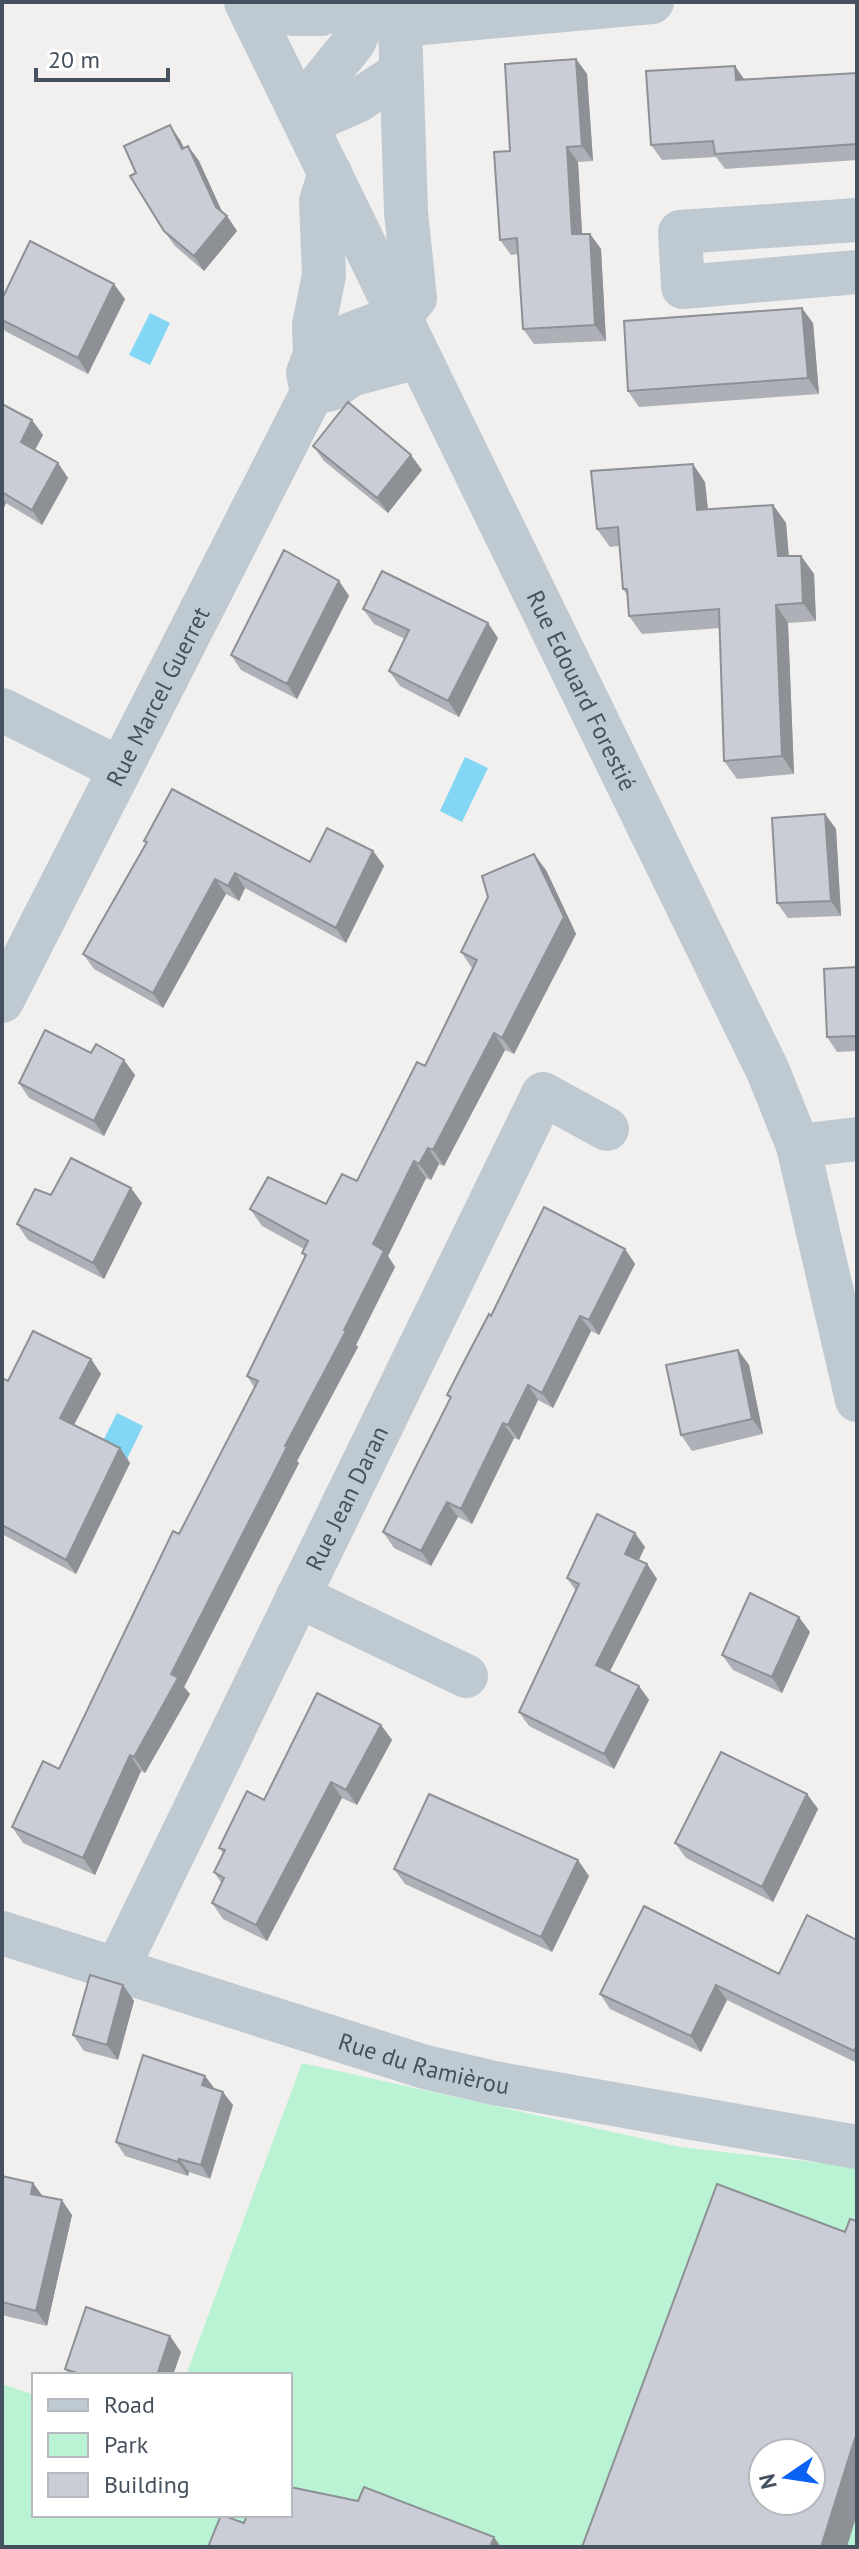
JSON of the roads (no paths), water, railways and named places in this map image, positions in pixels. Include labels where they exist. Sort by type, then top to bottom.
[{"type":"street","points":[[250,10],[321,14],[350,4],[384,9],[652,2]]},
{"type":"street","points":[[384,9],[401,72],[406,212],[415,298],[400,316],[351,334],[314,374],[331,389],[350,375],[418,357]]},
{"type":"street","points":[[384,9],[299,110],[325,115],[359,100],[401,72]]},
{"type":"street","name":"Rue Edouard Forestié","points":[[250,10],[768,1071],[798,1146],[857,1400]]},
{"type":"street","name":"Rue Marcel Guerret","points":[[2,1001],[314,374],[314,325],[324,275],[321,201],[330,173]]},
{"type":"street","points":[[857,220],[680,232],[683,287],[857,272]]},
{"type":"street","points":[[2,710],[120,769]]},
{"type":"street","name":"Rue Jean Daran","points":[[117,1969],[543,1094],[607,1129]]},
{"type":"street","points":[[798,1146],[857,1139]]},
{"type":"street","points":[[298,1596],[466,1676]]},
{"type":"street","name":"Rue du Ramièrou","points":[[2,1933],[425,2067],[494,2083],[857,2147]]},
{"type":"water","points":[[150,313],[170,323],[150,365],[129,355]]},
{"type":"water","points":[[465,757],[488,768],[462,822],[440,811]]},
{"type":"water","points":[[117,1413],[143,1426],[113,1488],[86,1475]]}]
